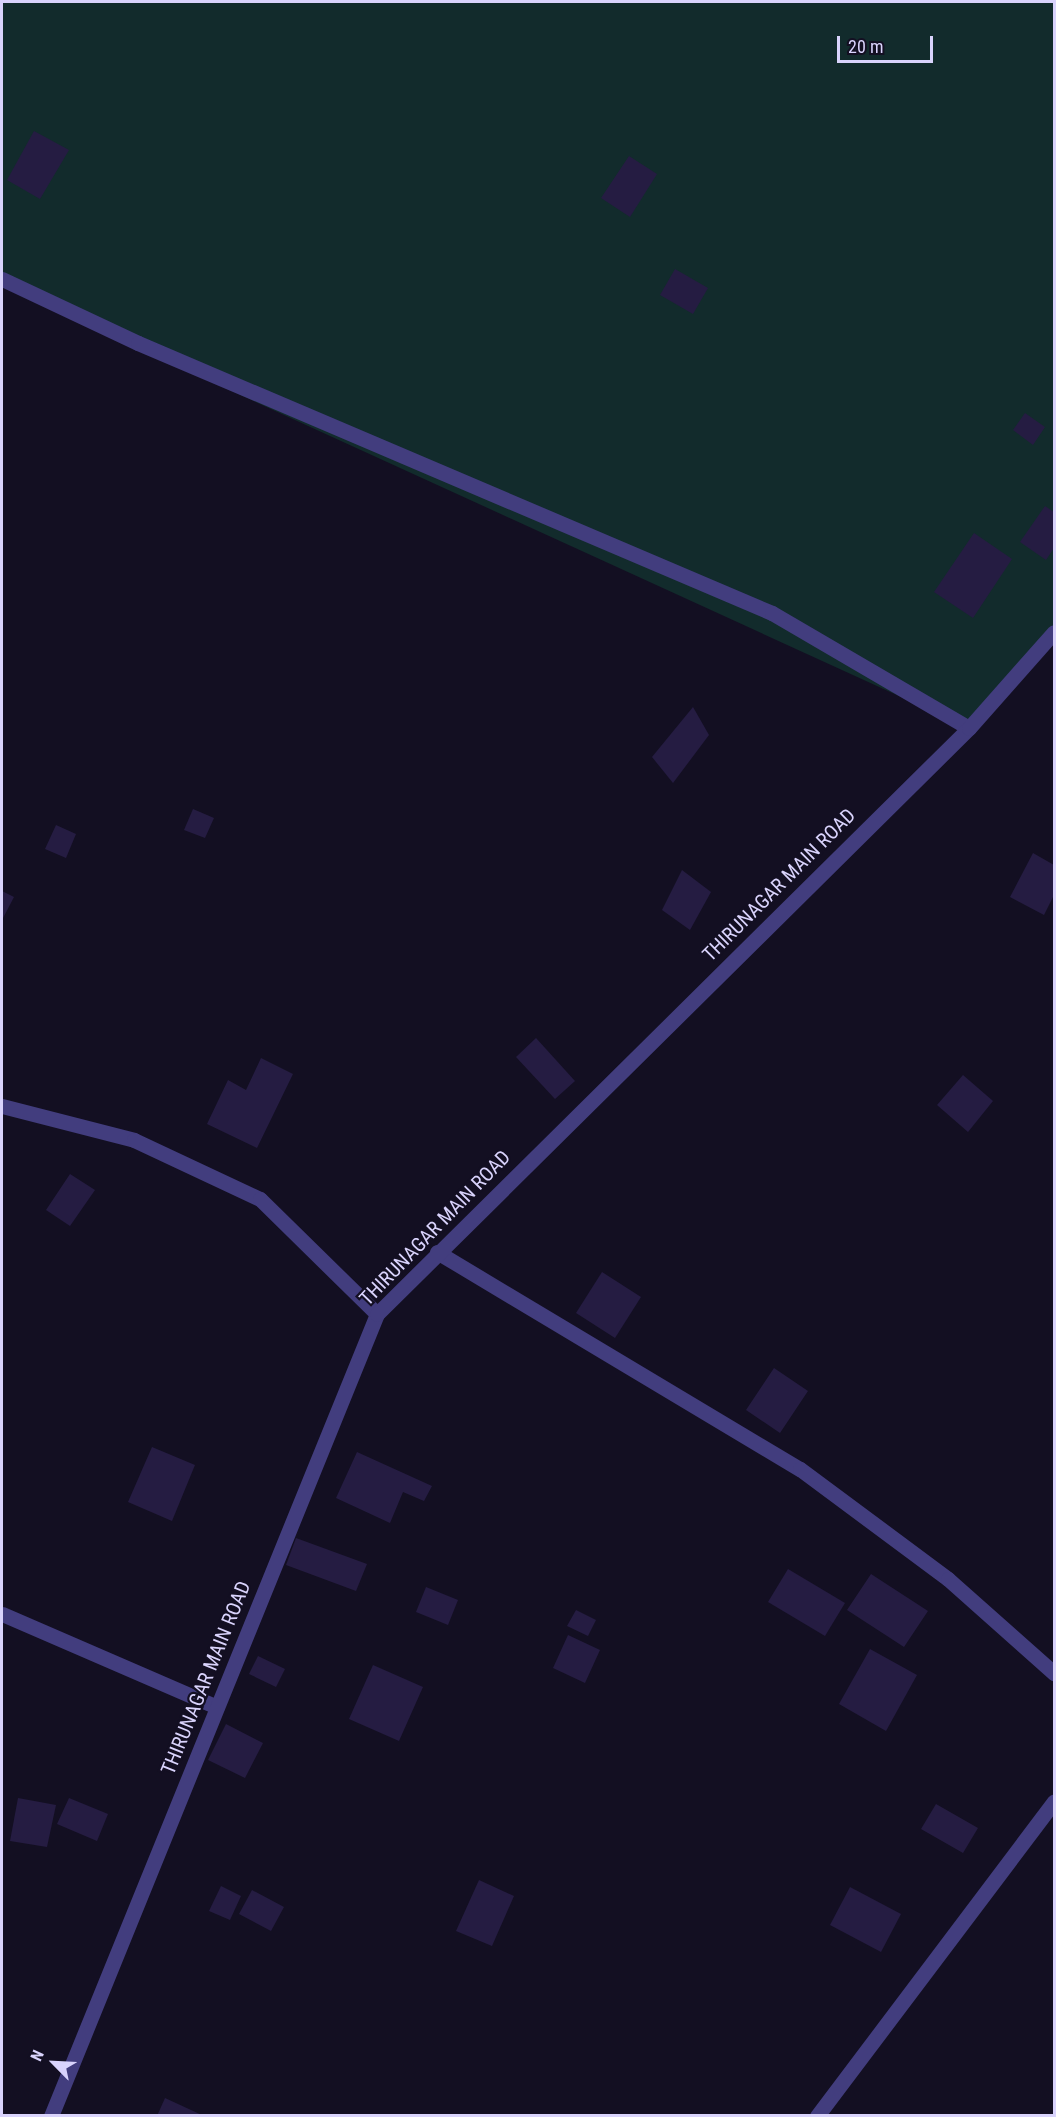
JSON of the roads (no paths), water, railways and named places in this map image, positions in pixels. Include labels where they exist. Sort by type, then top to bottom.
[{"type":"street","points":[[2,279],[138,343],[772,613],[969,728]]},
{"type":"street","name":"THIRUNAGAR MAIN ROAD","points":[[51,2115],[377,1314],[437,1252],[969,728],[1054,632]]},
{"type":"street","points":[[2,1106],[134,1140],[260,1200],[377,1314]]},
{"type":"street","points":[[437,1252],[800,1469],[948,1579],[1054,1673]]},
{"type":"street","points":[[2,1614],[217,1707]]},
{"type":"street","points":[[818,2115],[1054,1801]]}]
